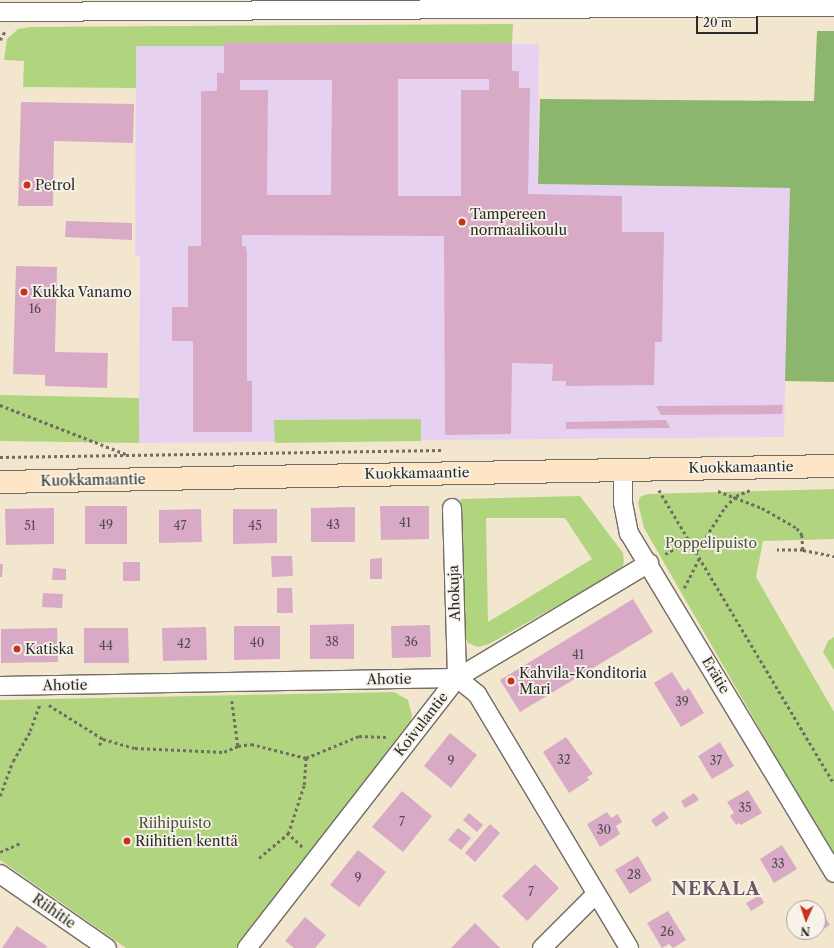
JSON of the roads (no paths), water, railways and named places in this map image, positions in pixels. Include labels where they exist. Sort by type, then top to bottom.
[{"type":"main road","name":"Kuokkamaantie","points":[[0,482],[834,466]]},
{"type":"street","points":[[0,12],[834,8]]},
{"type":"street","name":"Erätie","points":[[623,469],[623,503],[629,533],[650,563],[834,873]]},
{"type":"street","name":"Ahokuja","points":[[452,508],[457,678]]},
{"type":"street","name":"Koivulantie","points":[[247,948],[457,678],[650,563]]},
{"type":"street","points":[[457,678],[477,694],[629,948]]},
{"type":"street","name":"Ahotie","points":[[0,686],[457,678]]},
{"type":"street","name":"Riihitie","points":[[0,874],[107,948]]},
{"type":"street","points":[[542,948],[596,894]]},
{"type":"place","name":"Petrol","points":[[27,185]]},
{"type":"place","name":"Tampereen normaalikoulu","points":[[462,222]]},
{"type":"place","name":"Kukka Vanamo","points":[[24,292]]},
{"type":"place","name":"Katiska","points":[[17,649]]},
{"type":"place","name":"Kahvila-Konditoria Mari","points":[[511,681]]},
{"type":"place","name":"Riihitien kenttä","points":[[127,841]]},
{"type":"district","name":"NEKALA","points":[[716,889]]},
{"type":"park label","name":"Poppelipuisto","points":[[711,543]]},
{"type":"park label","name":"Riihipuisto","points":[[175,823]]}]
